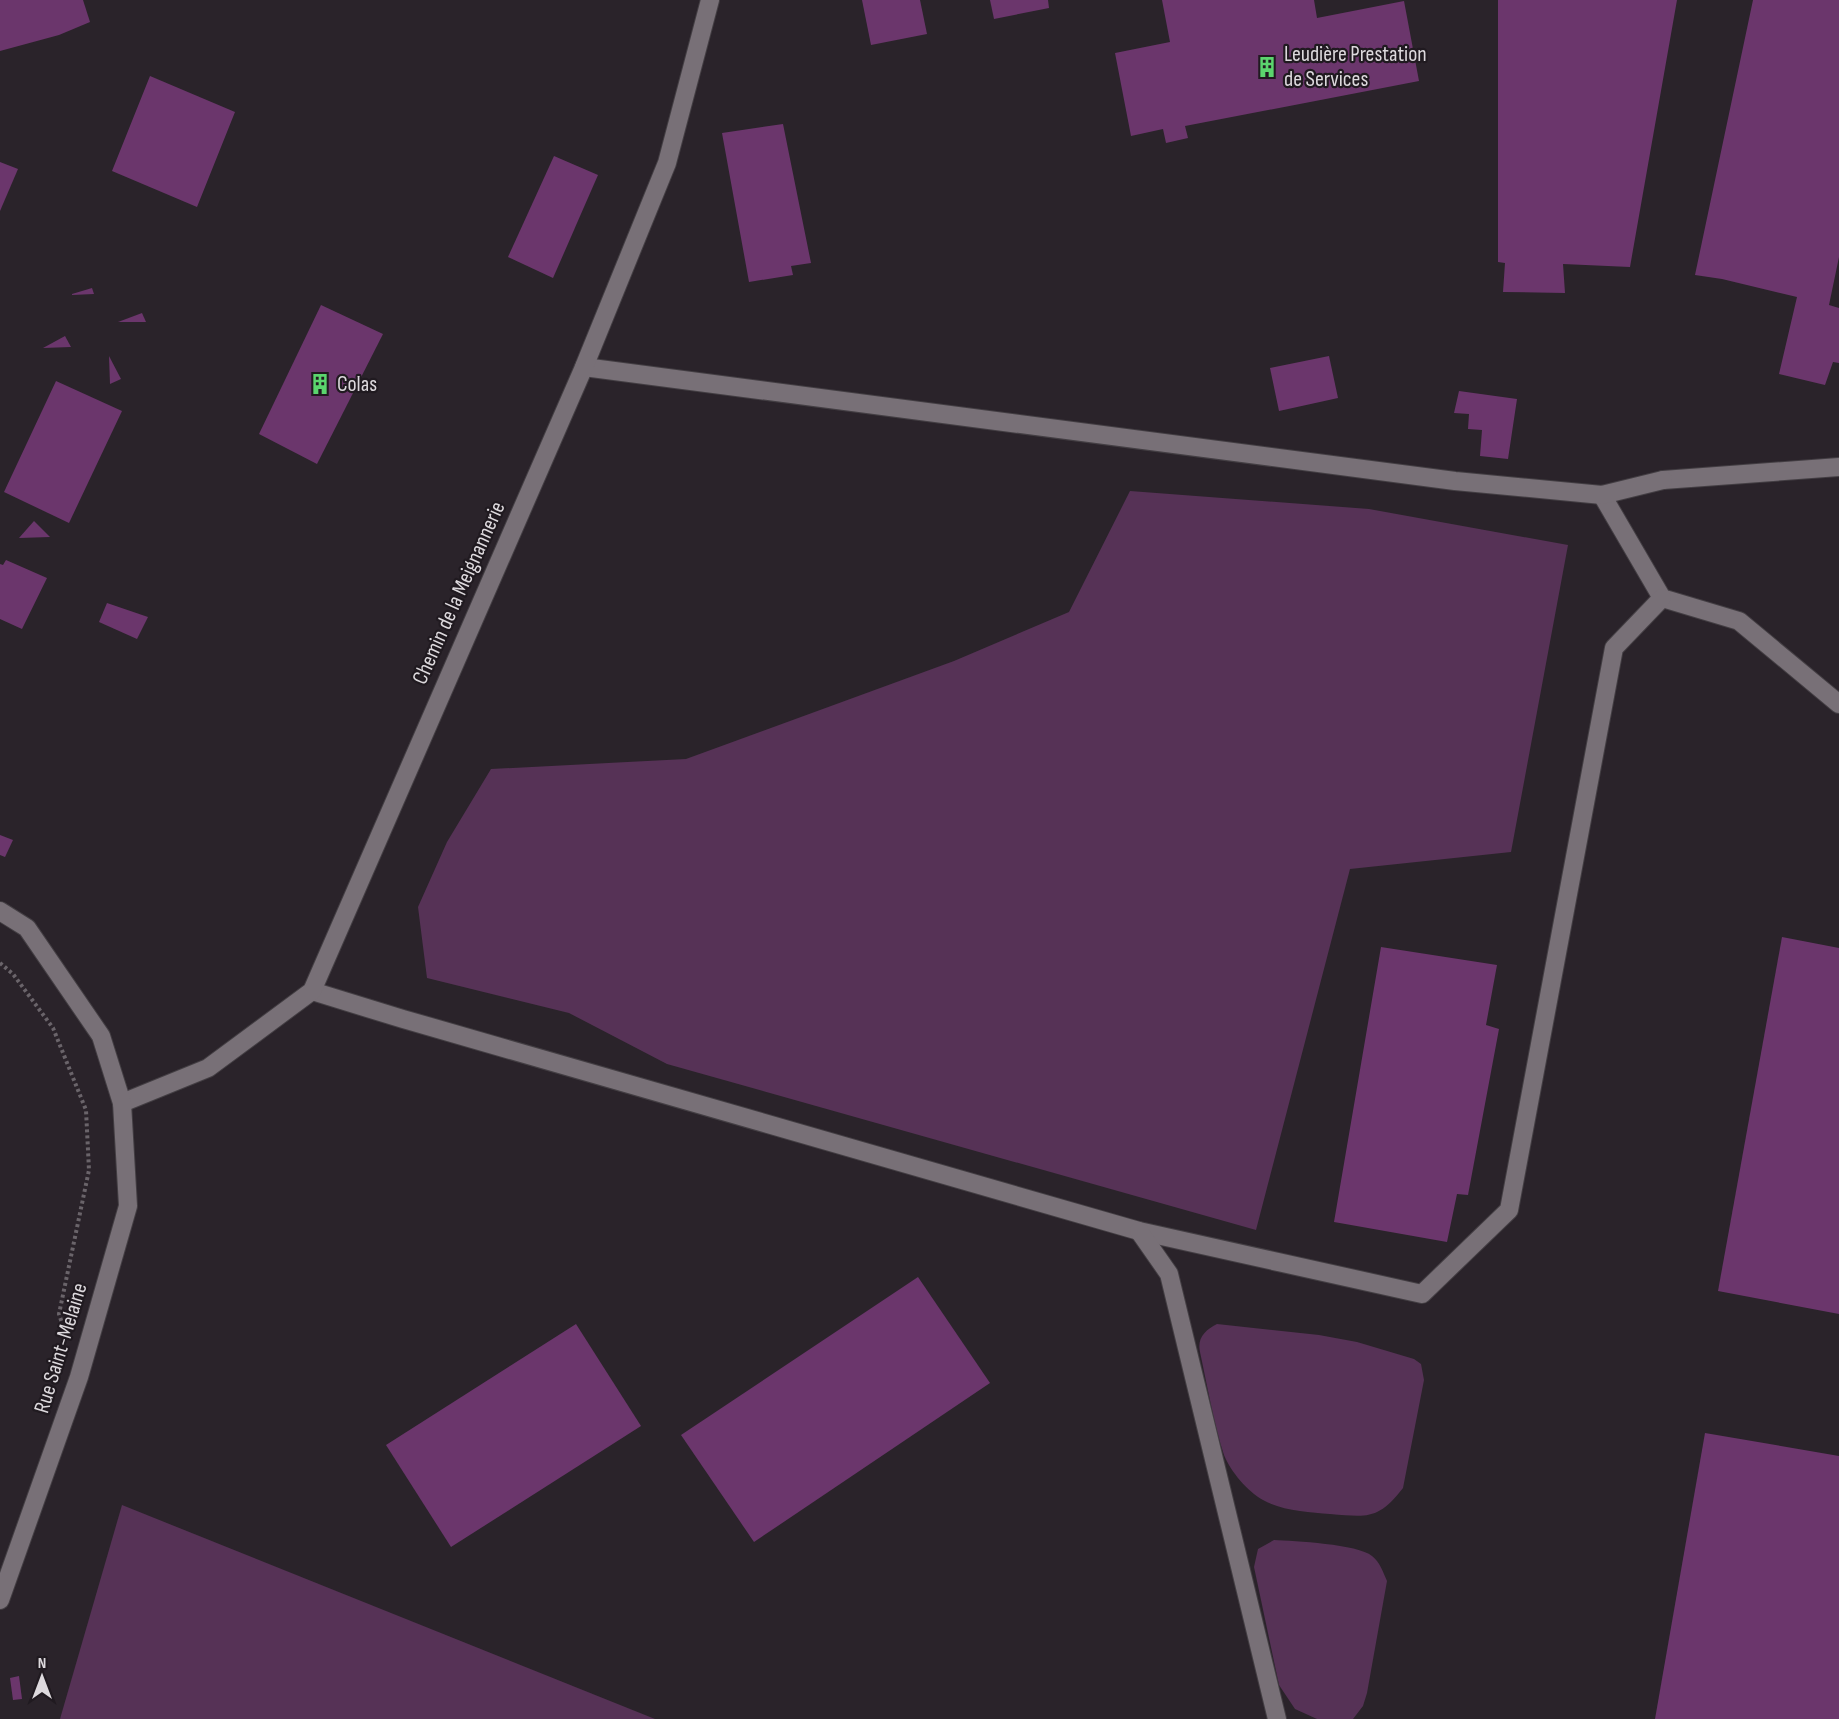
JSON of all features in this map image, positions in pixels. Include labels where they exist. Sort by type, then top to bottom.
[{"type":"street","name":"Chemin de la Meignannerie","points":[[122,1103],[208,1068],[312,991],[584,367],[667,163],[710,0]]},
{"type":"street","points":[[584,367],[1455,481],[1602,495],[1663,480],[1839,467]]},
{"type":"street","points":[[1602,495],[1662,598],[1739,621],[1839,704]]},
{"type":"street","points":[[312,991],[1139,1231],[1422,1294],[1509,1210],[1614,648],[1662,598]]},
{"type":"street","name":"Rue Saint-Melaine","points":[[0,911],[27,928],[101,1036],[122,1103],[128,1206],[79,1377],[0,1600]]},
{"type":"street","points":[[1139,1231],[1169,1274],[1277,1719]]},
{"type":"path","points":[[0,963],[13,974],[53,1028],[86,1110],[89,1170],[59,1314],[79,1377]]},
{"type":"shaded area","points":[[1130,491],[1369,509],[1568,545],[1511,852],[1350,869],[1256,1230],[667,1064],[569,1013],[427,978],[418,907],[447,842],[491,769],[686,759],[954,661],[1069,612]]},
{"type":"shaded area","points":[[1217,1324],[1319,1335],[1357,1342],[1414,1359],[1421,1364],[1424,1380],[1403,1488],[1386,1506],[1363,1516],[1296,1510],[1270,1504],[1245,1486],[1224,1455],[1199,1347],[1203,1335]]},
{"type":"shaded area","points":[[122,1505],[655,1719],[60,1719]]},
{"type":"shaded area","points":[[1274,1540],[1325,1544],[1365,1552],[1377,1561],[1383,1571],[1387,1581],[1367,1693],[1363,1706],[1353,1719],[1317,1719],[1295,1709],[1279,1685],[1254,1567],[1258,1549]]},
{"type":"building","points":[[0,0],[83,0],[90,22],[59,35],[0,51]]},
{"type":"building","points":[[862,0],[920,0],[927,34],[871,45]]},
{"type":"building","points":[[990,0],[1048,0],[1049,8],[994,19]]},
{"type":"building","name":"Leudière Prestation de Services","points":[[1162,0],[1314,0],[1317,18],[1404,1],[1419,81],[1185,126],[1188,138],[1166,143],[1163,129],[1131,136],[1115,53],[1170,42]]},
{"type":"building","points":[[1498,0],[1677,0],[1630,267],[1563,264],[1565,293],[1503,292],[1505,263],[1498,262]]},
{"type":"building","points":[[1753,0],[1839,0],[1839,257],[1829,305],[1839,308],[1839,363],[1833,362],[1825,385],[1779,374],[1797,297],[1695,275]]},
{"type":"building","points":[[150,76],[235,112],[197,207],[112,171]]},
{"type":"building","points":[[783,124],[811,263],[791,266],[793,275],[749,282],[722,133]]},
{"type":"building","points":[[554,156],[598,175],[553,278],[508,257]]},
{"type":"building","points":[[0,162],[18,169],[0,211]]},
{"type":"building","points":[[92,288],[94,294],[72,295],[72,294]]},
{"type":"building","name":"Colas","points":[[321,305],[383,334],[317,464],[259,434]]},
{"type":"building","points":[[142,313],[146,322],[118,322]]},
{"type":"building","points":[[65,336],[71,347],[43,348]]},
{"type":"building","points":[[109,356],[121,379],[110,384]]},
{"type":"building","points":[[1329,356],[1338,398],[1279,411],[1270,368]]},
{"type":"building","points":[[56,381],[122,411],[69,523],[4,492]]},
{"type":"building","points":[[1459,391],[1517,399],[1508,459],[1480,456],[1482,430],[1468,429],[1469,414],[1454,413]]},
{"type":"building","points":[[34,521],[50,537],[19,538]]},
{"type":"building","points":[[6,560],[47,578],[22,629],[0,619],[0,564],[3,565]]},
{"type":"building","points":[[107,603],[148,617],[137,639],[99,622]]},
{"type":"building","points":[[0,835],[13,840],[5,857],[0,855]]},
{"type":"building","points":[[1782,937],[1839,948],[1839,1314],[1718,1291]]},
{"type":"building","points":[[1381,947],[1497,965],[1486,1025],[1499,1029],[1468,1195],[1457,1194],[1447,1242],[1334,1222]]},
{"type":"building","points":[[918,1277],[990,1383],[754,1542],[681,1435]]},
{"type":"building","points":[[576,1324],[641,1426],[451,1547],[386,1445]]},
{"type":"building","points":[[1705,1433],[1839,1456],[1839,1719],[1655,1719]]},
{"type":"building","points":[[19,1676],[22,1699],[13,1700],[10,1678]]},
{"type":"place","name":"Leudière Prestation de Services","points":[[1267,67]]},
{"type":"place","name":"Colas","points":[[320,384]]}]
